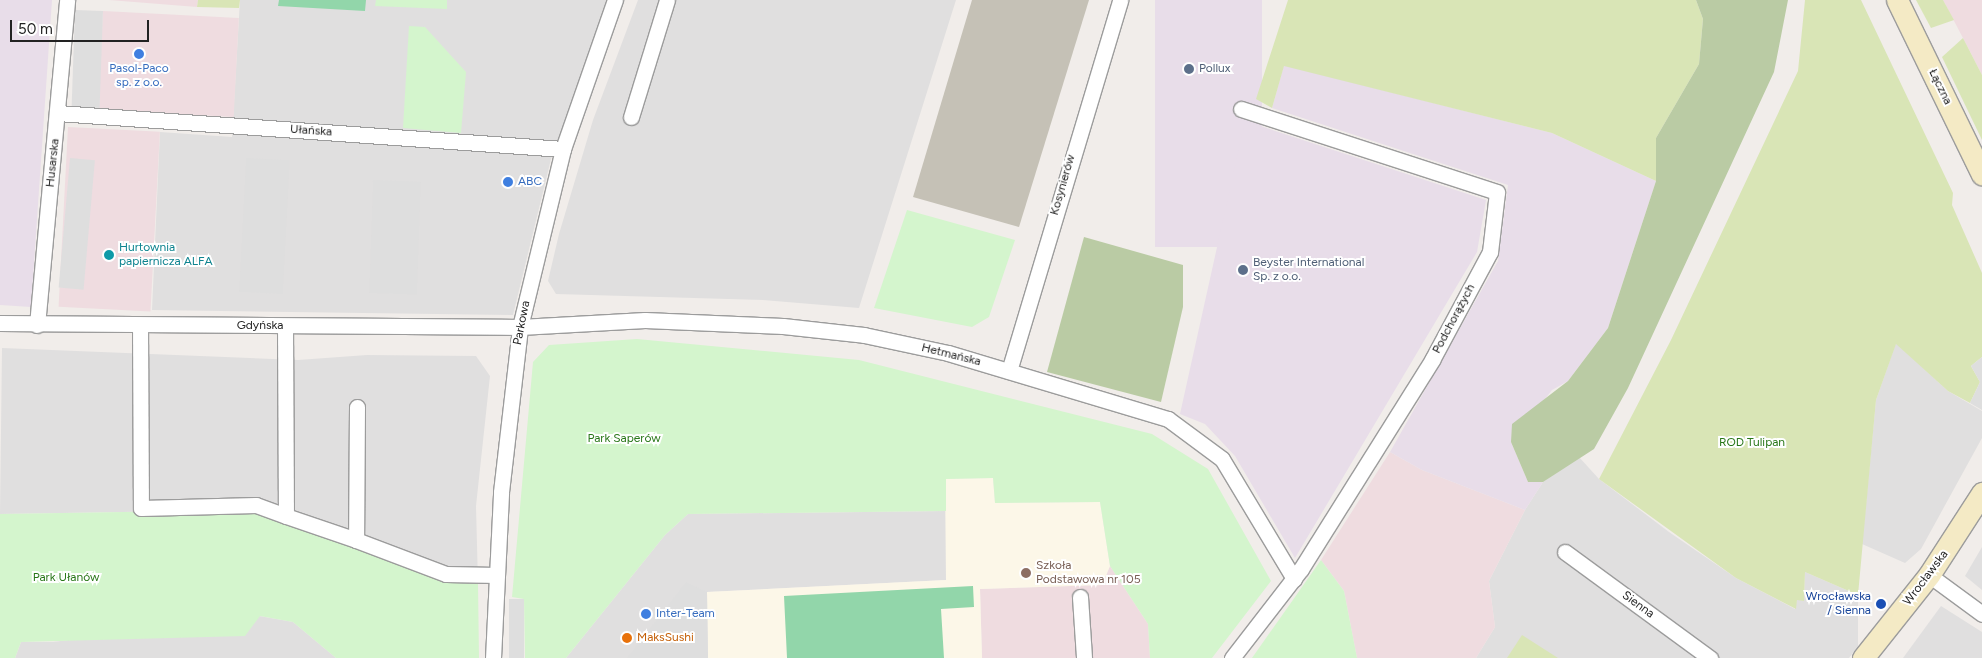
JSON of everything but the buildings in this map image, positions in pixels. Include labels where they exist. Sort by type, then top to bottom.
[{"type":"main road","name":"Łączna","points":[[1897,0],[1982,174]]},
{"type":"main road","name":"Wrocławska","points":[[1863,658],[1928,575],[1982,493]]},
{"type":"street","name":"Husarska","points":[[37,325],[67,0]]},
{"type":"street","name":"Parkowa","points":[[494,658],[497,575],[520,327],[563,150],[615,0]]},
{"type":"street","points":[[631,117],[667,0]]},
{"type":"street","name":"Kosynierów","points":[[1009,371],[1120,0]]},
{"type":"street","name":"Podchorążych","points":[[1232,658],[1294,579],[1432,360],[1490,252],[1497,192],[1240,109]]},
{"type":"street","name":"Ułańska","points":[[58,113],[563,150]]},
{"type":"street","name":"Hetmańska","points":[[520,327],[645,320],[783,326],[864,335],[1009,371],[1168,419],[1222,459],[1294,579]]},
{"type":"street","name":"Gdyńska","points":[[0,323],[37,325],[520,327]]},
{"type":"street","points":[[140,325],[140,508],[256,505],[446,574],[497,575]]},
{"type":"street","points":[[285,326],[286,516]]},
{"type":"street","points":[[356,540],[357,407]]},
{"type":"street","name":"Sienna","points":[[1565,552],[1710,658]]},
{"type":"street","points":[[1928,575],[1982,614]]},
{"type":"street","points":[[1080,597],[1084,658]]},
{"type":"shaded area","points":[[0,0],[52,0],[31,307],[0,305]]},
{"type":"shaded area","points":[[109,0],[198,0],[197,7]]},
{"type":"shaded area","points":[[240,0],[608,0],[551,159],[513,315],[152,310],[160,132],[232,137]]},
{"type":"shaded area","points":[[638,0],[956,0],[859,308],[763,300],[556,294],[548,281],[559,234],[593,120]]},
{"type":"shaded area","points":[[972,0],[1089,0],[1019,227],[913,197]]},
{"type":"shaded area","points":[[1155,0],[1262,0],[1262,247],[1155,247]]},
{"type":"shaded area","points":[[1943,0],[1982,0],[1982,75],[1963,38]]},
{"type":"shaded area","points":[[75,10],[103,11],[100,108],[72,107]]},
{"type":"shaded area","points":[[103,11],[239,18],[234,117],[98,110]]},
{"type":"shaded area","points":[[1284,65],[1552,133],[1656,181],[1608,328],[1568,381],[1552,390],[1511,442],[1528,482],[1543,482],[1525,510],[1422,470],[1390,452],[1498,261],[1508,185],[1272,108]]},
{"type":"shaded area","points":[[1245,121],[1486,200],[1477,252],[1295,558],[1235,456],[1205,424],[1180,414]]},
{"type":"shaded area","points":[[68,127],[160,132],[150,312],[59,307]]},
{"type":"shaded area","points":[[70,158],[95,160],[84,290],[59,288]]},
{"type":"shaded area","points":[[246,158],[290,160],[283,294],[239,292]]},
{"type":"shaded area","points":[[373,180],[421,182],[417,295],[369,293]]},
{"type":"shaded area","points":[[1896,343],[1948,391],[1982,411],[1982,438],[1921,549],[1905,563],[1862,544],[1876,400]]},
{"type":"shaded area","points":[[2,348],[298,360],[367,355],[476,356],[490,376],[476,506],[478,583],[448,582],[247,510],[0,514]]},
{"type":"shaded area","points":[[1982,357],[1982,410],[1970,403],[1980,382],[1971,366]]},
{"type":"shaded area","points":[[1390,452],[1422,470],[1525,510],[1489,581],[1495,627],[1476,658],[1357,658],[1344,591],[1321,560]]},
{"type":"shaded area","points":[[1579,457],[1599,479],[1669,532],[1736,578],[1795,609],[1797,599],[1804,601],[1805,572],[1858,595],[1858,646],[1849,658],[1476,658],[1495,627],[1489,581],[1525,510],[1543,482]]},
{"type":"shaded area","name":"Szkoła Podstawowa nr 105","points":[[993,478],[995,503],[1100,502],[1110,566],[1102,585],[980,589],[982,658],[708,658],[707,592],[946,580],[945,479]]},
{"type":"shaded area","points":[[946,511],[946,580],[707,592],[708,658],[566,658],[665,535],[688,514]]},
{"type":"shaded area","points":[[1982,547],[1982,590],[1965,576]]},
{"type":"shaded area","points":[[1110,566],[1148,624],[1150,658],[982,658],[980,589],[1102,585]]},
{"type":"shaded area","points":[[686,582],[707,592],[708,658],[627,658]]},
{"type":"shaded area","points":[[509,599],[524,599],[524,658],[509,658]]},
{"type":"shaded area","points":[[1941,606],[1982,632],[1982,658],[1903,658]]},
{"type":"shaded area","points":[[259,616],[293,622],[336,658],[15,658],[21,642],[53,642]]},
{"type":"green space","points":[[198,0],[240,0],[239,8],[197,7]]},
{"type":"green space","points":[[279,0],[366,0],[365,11],[278,6]]},
{"type":"green space","points":[[376,0],[447,0],[447,9],[375,6]]},
{"type":"green space","points":[[1288,0],[1696,0],[1703,19],[1699,64],[1656,138],[1656,181],[1552,133],[1284,66],[1272,108],[1256,99]]},
{"type":"green space","points":[[1696,0],[1788,0],[1774,72],[1628,388],[1594,449],[1543,482],[1528,482],[1511,442],[1512,424],[1568,381],[1608,328],[1656,181],[1656,138],[1699,64],[1703,19]]},
{"type":"green space","name":"ROD Tulipan","points":[[1805,0],[1861,0],[1953,193],[1952,205],[1982,273],[1982,357],[1971,366],[1980,382],[1970,403],[1948,391],[1896,344],[1876,400],[1858,595],[1805,572],[1804,601],[1797,600],[1796,609],[1736,578],[1599,479],[1671,340],[1798,71]]},
{"type":"green space","points":[[1916,0],[1943,0],[1954,20],[1931,28]]},
{"type":"green space","points":[[409,26],[425,27],[466,72],[461,133],[403,128]]},
{"type":"green space","points":[[1963,38],[1982,75],[1982,140],[1942,57]]},
{"type":"green space","points":[[907,210],[1015,240],[989,317],[972,327],[874,308]]},
{"type":"green space","points":[[1084,237],[1183,265],[1183,307],[1161,402],[1047,372]]},
{"type":"green space","name":"Park Saperów","points":[[637,339],[859,360],[1152,434],[1208,469],[1271,581],[1212,658],[1150,658],[1148,624],[1110,566],[1100,502],[995,503],[993,478],[946,479],[946,511],[688,514],[665,535],[566,658],[525,658],[524,599],[512,597],[533,362],[549,345]]},
{"type":"green space","name":"Park Ułanów","points":[[247,510],[448,582],[478,583],[479,658],[336,658],[293,622],[260,616],[245,636],[21,642],[15,658],[0,658],[0,514]]},
{"type":"green space","points":[[1321,560],[1344,591],[1357,658],[1252,658]]},
{"type":"green space","points":[[973,586],[974,607],[941,609],[944,658],[787,658],[784,596]]},
{"type":"green space","points":[[1522,635],[1558,658],[1507,658]]},
{"type":"place","name":"Pasol-Paco sp. z o.o.","points":[[139,54]]},
{"type":"place","name":"Pollux","points":[[1189,69]]},
{"type":"place","name":"ABC","points":[[508,182]]},
{"type":"place","name":"Hurtownia papiernicza ALFA","points":[[109,255]]},
{"type":"place","name":"Beyster International Sp. z o.o.","points":[[1243,270]]},
{"type":"place","name":"Szkoła Podstawowa nr 105","points":[[1026,573]]},
{"type":"place","name":"Wrocławska / Sienna","points":[[1881,604]]},
{"type":"place","name":"Inter-Team","points":[[646,614]]},
{"type":"place","name":"MaksSushi","points":[[627,638]]}]
